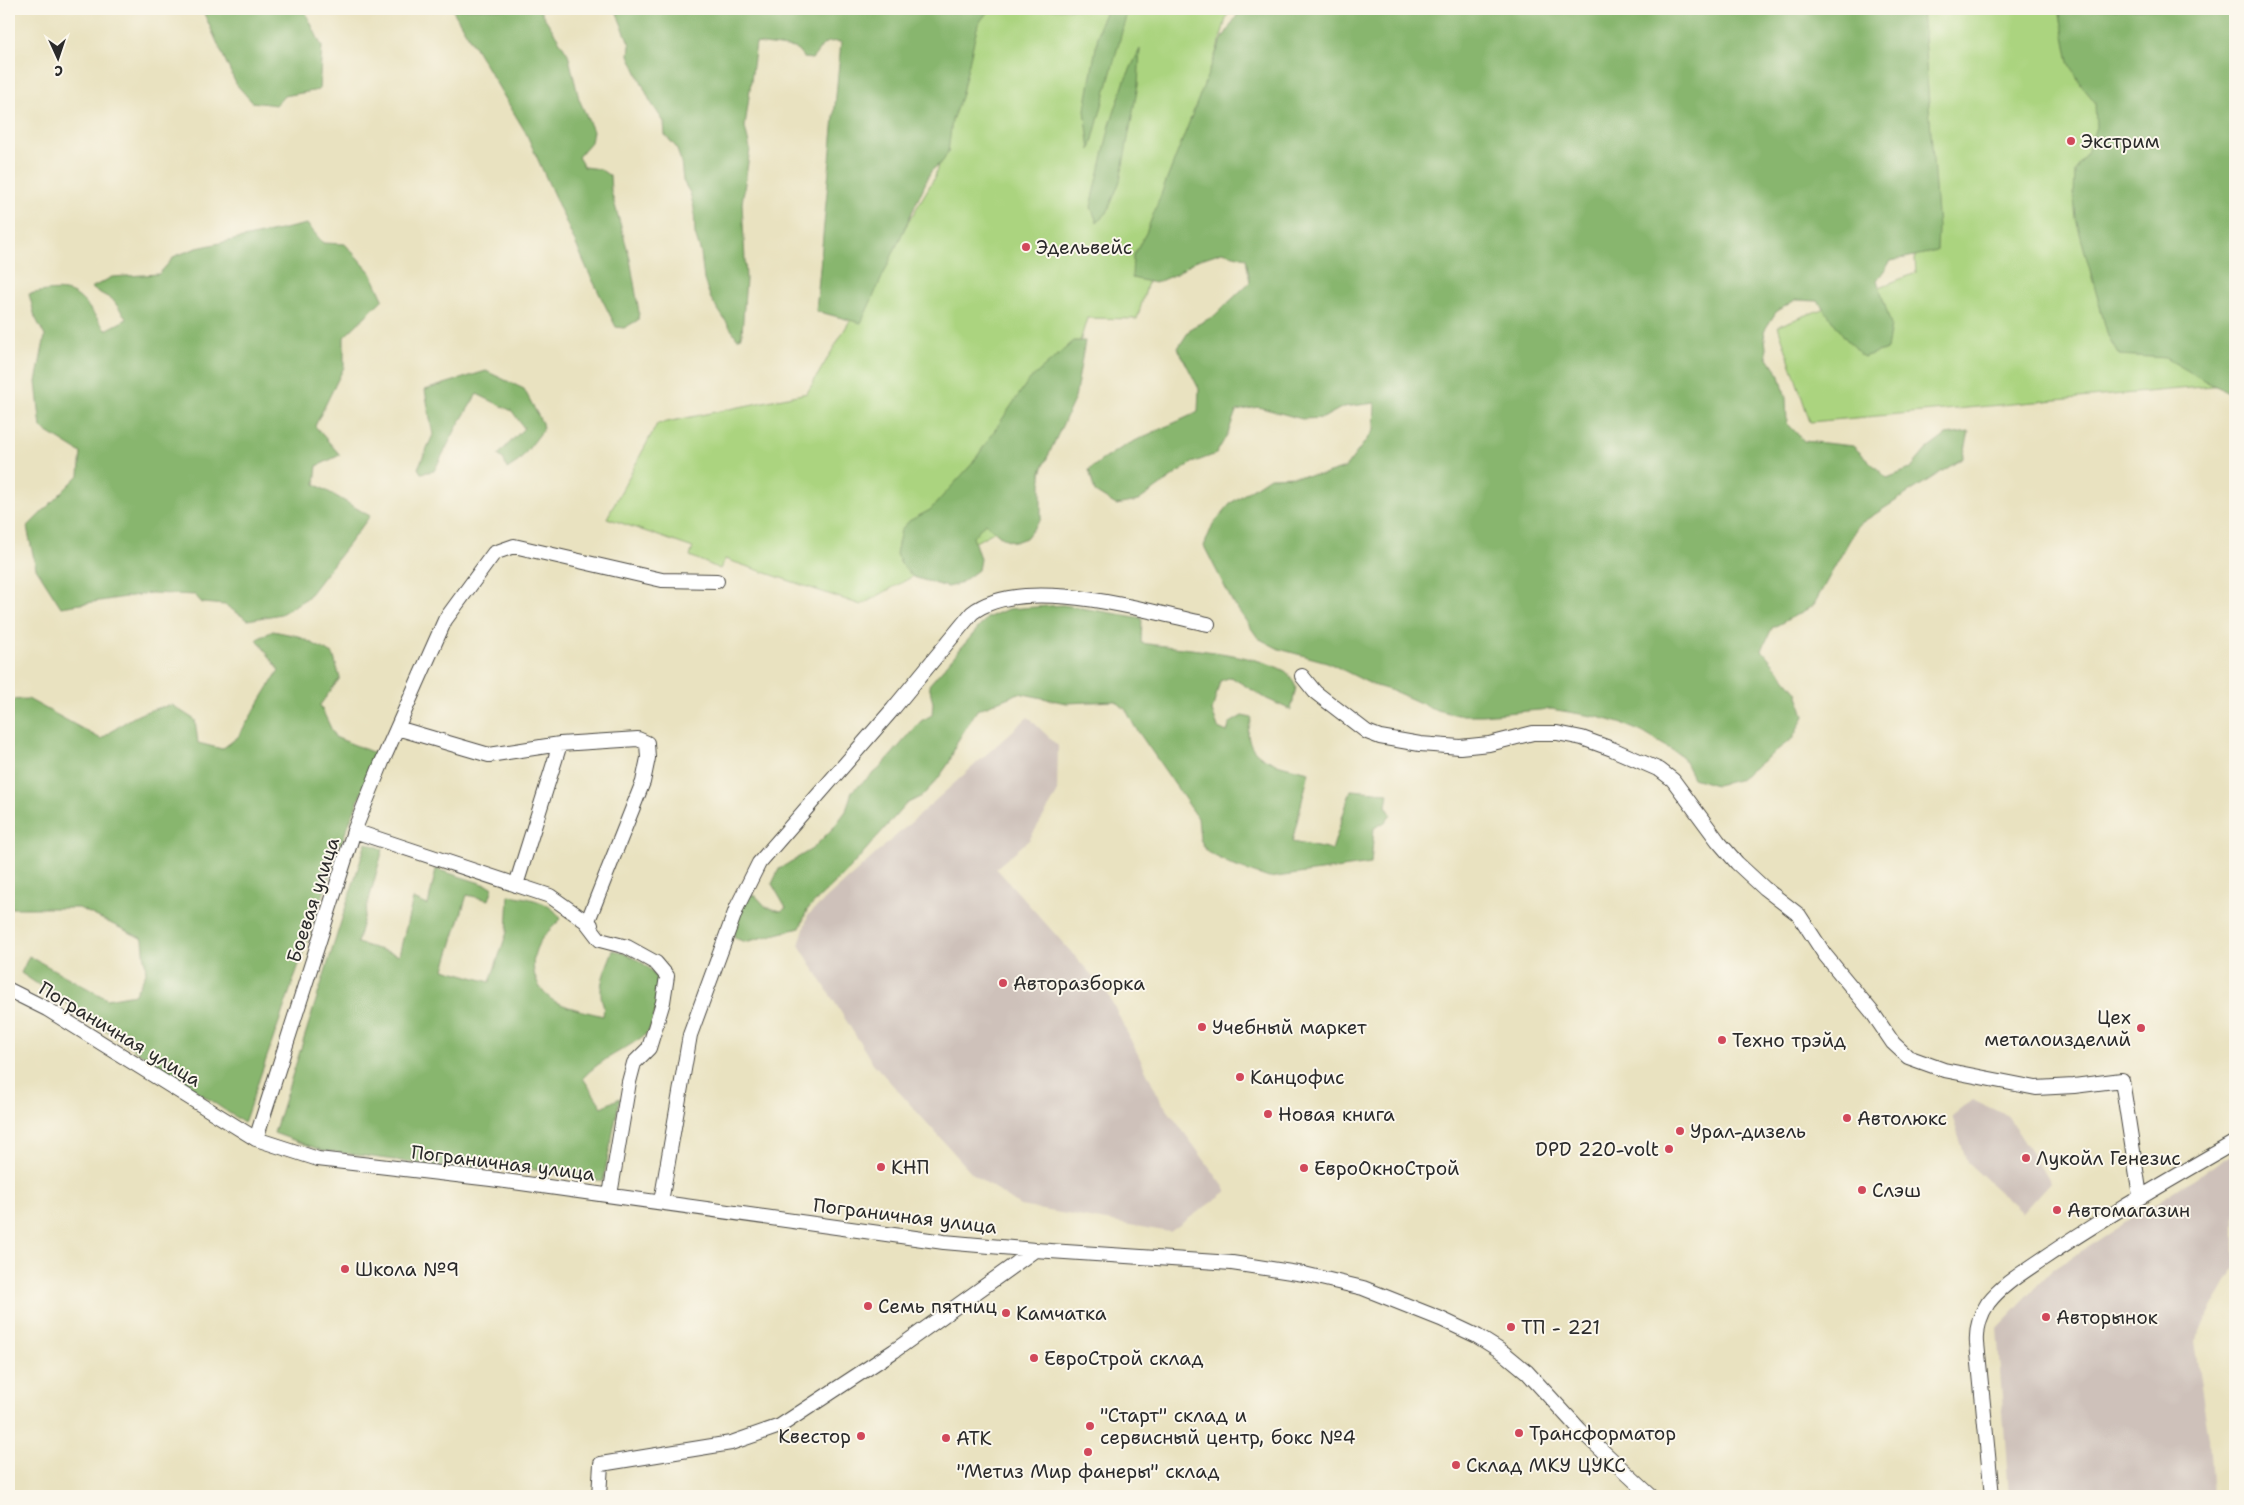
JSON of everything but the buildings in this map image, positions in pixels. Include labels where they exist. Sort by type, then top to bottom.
[{"type":"street","points":[[354,831],[445,620],[494,552],[514,546],[662,580],[717,581]]},
{"type":"street","points":[[661,1202],[690,1035],[737,907],[759,863],[893,709],[972,613],[981,606],[999,599],[1052,596],[1092,600],[1208,624]]},
{"type":"street","points":[[1302,676],[1315,692],[1367,732],[1380,737],[1420,744],[1460,747],[1489,744],[1533,733],[1556,733],[1604,746],[1660,770],[1673,780],[1718,841],[1737,863],[1764,888],[1799,915],[1825,955],[1867,1006],[1893,1043],[1908,1057],[1944,1070],[2036,1088],[2068,1087],[2122,1080],[2140,1196]]},
{"type":"street","points":[[397,728],[489,755],[560,744],[638,739],[646,743],[648,758],[642,782],[589,924]]},
{"type":"street","points":[[516,885],[560,744]]},
{"type":"street","name":"Боевая улица","points":[[256,1139],[354,831],[550,896],[589,924],[600,940],[627,947],[656,963],[666,976],[664,1002],[649,1048],[634,1063],[629,1082],[610,1195]]},
{"type":"street","name":"Пограничная улица","points":[[9,990],[47,1008],[256,1139],[318,1159],[610,1195],[944,1242],[1258,1266],[1350,1285],[1407,1304],[1477,1336],[1516,1362],[1594,1443],[1651,1496]]},
{"type":"street","points":[[1992,1496],[1977,1349],[1977,1331],[1983,1312],[1998,1293],[2020,1274],[2140,1196],[2235,1142]]},
{"type":"street","points":[[600,1496],[601,1464],[731,1443],[780,1426],[894,1351],[1035,1250]]},
{"type":"shaded area","points":[[1028,717],[1058,746],[1057,794],[1029,840],[996,868],[1107,992],[1161,1101],[1227,1191],[1170,1232],[1020,1206],[972,1173],[872,1062],[799,945],[808,915]]},
{"type":"shaded area","points":[[1972,1100],[2007,1115],[2050,1182],[2022,1213],[1967,1162],[1952,1116]]},
{"type":"shaded area","name":"Авторынок","points":[[2235,1152],[2235,1266],[2194,1341],[2209,1439],[2213,1496],[2009,1496],[1997,1328],[2052,1270]]},
{"type":"green space","points":[[202,9],[304,9],[322,47],[319,90],[284,96],[276,105],[252,102],[236,84]]},
{"type":"green space","points":[[452,9],[539,9],[568,54],[579,99],[593,131],[591,142],[578,157],[584,167],[600,169],[610,176],[611,191],[630,259],[639,312],[638,320],[624,328],[616,327],[588,271],[526,133]]},
{"type":"green space","points":[[615,9],[990,9],[978,24],[961,97],[952,120],[948,152],[943,161],[931,171],[861,323],[816,311],[841,42],[826,43],[812,59],[804,58],[795,48],[756,43],[745,127],[750,149],[742,203],[746,279],[742,333],[740,338],[737,338],[711,299],[704,280],[701,253],[695,234],[694,208],[690,193],[683,181],[681,161],[676,147],[665,135],[664,122],[650,101],[629,55],[630,45]]},
{"type":"green space","name":"Эдельвейс","points":[[976,9],[1229,9],[1137,319],[1087,318],[1030,512],[861,605],[725,559],[720,569],[690,556],[693,548],[607,518],[657,424],[807,393],[935,177]]},
{"type":"green space","points":[[1107,9],[1128,9],[1090,150],[1085,110],[1100,24]]},
{"type":"green space","points":[[1241,9],[1922,9],[1938,228],[1937,251],[1891,261],[1877,280],[1891,325],[1887,349],[1863,357],[1846,339],[1818,301],[1795,300],[1776,312],[1764,331],[1767,356],[1780,376],[1786,398],[1787,423],[1804,441],[1853,446],[1887,478],[1910,469],[1926,450],[1946,435],[1969,432],[1963,458],[1858,525],[1813,606],[1772,628],[1762,650],[1797,692],[1804,716],[1793,738],[1738,780],[1716,785],[1693,778],[1682,756],[1642,732],[1620,723],[1598,717],[1551,709],[1482,715],[1458,715],[1436,710],[1396,692],[1373,685],[1327,662],[1279,649],[1258,638],[1232,601],[1204,546],[1213,524],[1231,503],[1270,477],[1323,475],[1345,468],[1374,430],[1375,403],[1343,407],[1323,418],[1302,419],[1258,407],[1236,411],[1228,433],[1216,454],[1192,463],[1138,501],[1116,505],[1095,492],[1089,470],[1101,460],[1142,438],[1198,412],[1199,389],[1178,348],[1191,328],[1214,316],[1250,282],[1246,258],[1222,252],[1195,261],[1176,274],[1155,283],[1132,278],[1133,256],[1146,233],[1221,41]]},
{"type":"green space","name":"Экстрим","points":[[1898,9],[2235,9],[2235,384],[1810,422],[1778,326],[1916,273]]},
{"type":"green space","points":[[2059,9],[2235,9],[2235,395],[2207,382],[2166,358],[2119,355],[2108,336],[2076,219],[2074,197],[2075,172],[2088,150],[2096,127],[2095,102],[2081,85],[2069,62]]},
{"type":"green space","points":[[1140,49],[1138,85],[1120,181],[1107,213],[1097,222],[1091,207],[1110,125],[1125,80]]},
{"type":"green space","points":[[307,224],[323,243],[345,244],[371,273],[383,299],[344,337],[344,367],[315,426],[340,455],[317,466],[315,484],[370,516],[307,598],[281,614],[248,620],[225,605],[202,603],[195,595],[151,593],[61,607],[36,568],[27,527],[79,475],[81,453],[41,428],[36,382],[45,336],[35,317],[29,294],[58,290],[75,295],[82,300],[106,330],[127,319],[113,300],[91,288],[112,277],[159,274],[175,256],[197,248]]},
{"type":"green space","points":[[1074,341],[1085,341],[1075,398],[1041,471],[1041,519],[1026,538],[1015,542],[1003,538],[985,523],[973,537],[980,559],[978,570],[959,584],[947,587],[913,577],[901,564],[896,554],[901,530],[909,521],[930,510],[972,464],[1028,381]]},
{"type":"green space","points":[[486,371],[524,389],[542,423],[543,430],[519,461],[507,469],[504,460],[498,455],[524,428],[512,411],[477,394],[434,471],[421,473],[418,468],[433,435],[425,390]]},
{"type":"green space","points":[[1063,605],[1142,618],[1141,643],[1235,655],[1253,659],[1287,672],[1296,687],[1291,710],[1267,699],[1231,677],[1220,681],[1212,711],[1218,728],[1227,732],[1230,723],[1242,716],[1252,718],[1248,734],[1250,744],[1255,751],[1271,762],[1309,772],[1292,842],[1332,850],[1351,790],[1388,793],[1386,806],[1391,814],[1385,822],[1374,828],[1371,864],[1269,878],[1234,866],[1207,852],[1200,839],[1198,818],[1135,727],[1126,710],[1116,701],[1066,703],[1019,693],[977,710],[957,742],[949,763],[937,780],[922,796],[906,804],[850,868],[807,910],[800,928],[745,942],[735,938],[733,929],[748,895],[756,896],[766,907],[781,911],[786,908],[772,884],[779,869],[812,849],[834,827],[846,811],[852,791],[879,769],[921,721],[932,715],[933,703],[929,685],[987,618],[1008,609]]},
{"type":"green space","points":[[273,631],[298,636],[333,654],[340,678],[320,705],[335,737],[377,754],[340,846],[244,1123],[21,973],[29,956],[107,999],[135,994],[146,973],[143,939],[79,908],[9,908],[9,700],[28,699],[101,739],[142,713],[172,705],[195,720],[198,743],[222,749],[238,737],[279,670],[257,639]]},
{"type":"green space","points":[[366,843],[383,849],[357,943],[399,955],[413,899],[428,905],[436,869],[493,887],[489,900],[467,895],[444,969],[490,982],[507,932],[509,895],[545,904],[561,919],[540,941],[533,962],[539,986],[544,993],[558,1003],[603,1016],[602,982],[613,950],[635,958],[651,971],[659,989],[659,1000],[649,1030],[638,1040],[598,1065],[583,1078],[602,1107],[620,1098],[603,1181],[500,1164],[468,1170],[321,1150],[274,1133]]},
{"type":"place","name":"Экстрим","points":[[2071,141]]},
{"type":"place","name":"Эдельвейс","points":[[1026,247]]},
{"type":"place","name":"Авторазборка","points":[[1003,983]]},
{"type":"place","name":"Учебный маркет","points":[[1202,1027]]},
{"type":"place","name":"Цех металоизделий","points":[[2141,1028]]},
{"type":"place","name":"Техно трэйд","points":[[1722,1040]]},
{"type":"place","name":"Канцофис","points":[[1240,1077]]},
{"type":"place","name":"Новая книга","points":[[1268,1114]]},
{"type":"place","name":"Автолюкс","points":[[1847,1118]]},
{"type":"place","name":"Урал-дизель","points":[[1680,1131]]},
{"type":"place","name":"DPD 220-volt","points":[[1669,1149]]},
{"type":"place","name":"Лукойл Генезис","points":[[2026,1158]]},
{"type":"place","name":"КНП","points":[[881,1167]]},
{"type":"place","name":"ЕвроОкноСтрой","points":[[1304,1168]]},
{"type":"place","name":"Слэш","points":[[1862,1190]]},
{"type":"place","name":"Автомагазин","points":[[2057,1210]]},
{"type":"place","name":"Школа №9","points":[[345,1269]]},
{"type":"place","name":"Семь пятниц","points":[[868,1306]]},
{"type":"place","name":"Камчатка","points":[[1006,1313]]},
{"type":"place","name":"Авторынок","points":[[2046,1317]]},
{"type":"place","name":"ТП - 221","points":[[1511,1327]]},
{"type":"place","name":"ЕвроСтрой склад","points":[[1034,1358]]},
{"type":"place","name":"\"Старт\" склад и сервисный центр, бокс №4","points":[[1090,1426]]},
{"type":"place","name":"Трансформатор","points":[[1519,1433]]},
{"type":"place","name":"Квестор","points":[[861,1436]]},
{"type":"place","name":"АТК","points":[[946,1438]]},
{"type":"place","name":"\"Метиз Мир фанеры\" склад","points":[[1088,1452]]},
{"type":"place","name":"Склад МКУ ЦУКС","points":[[1456,1465]]}]
